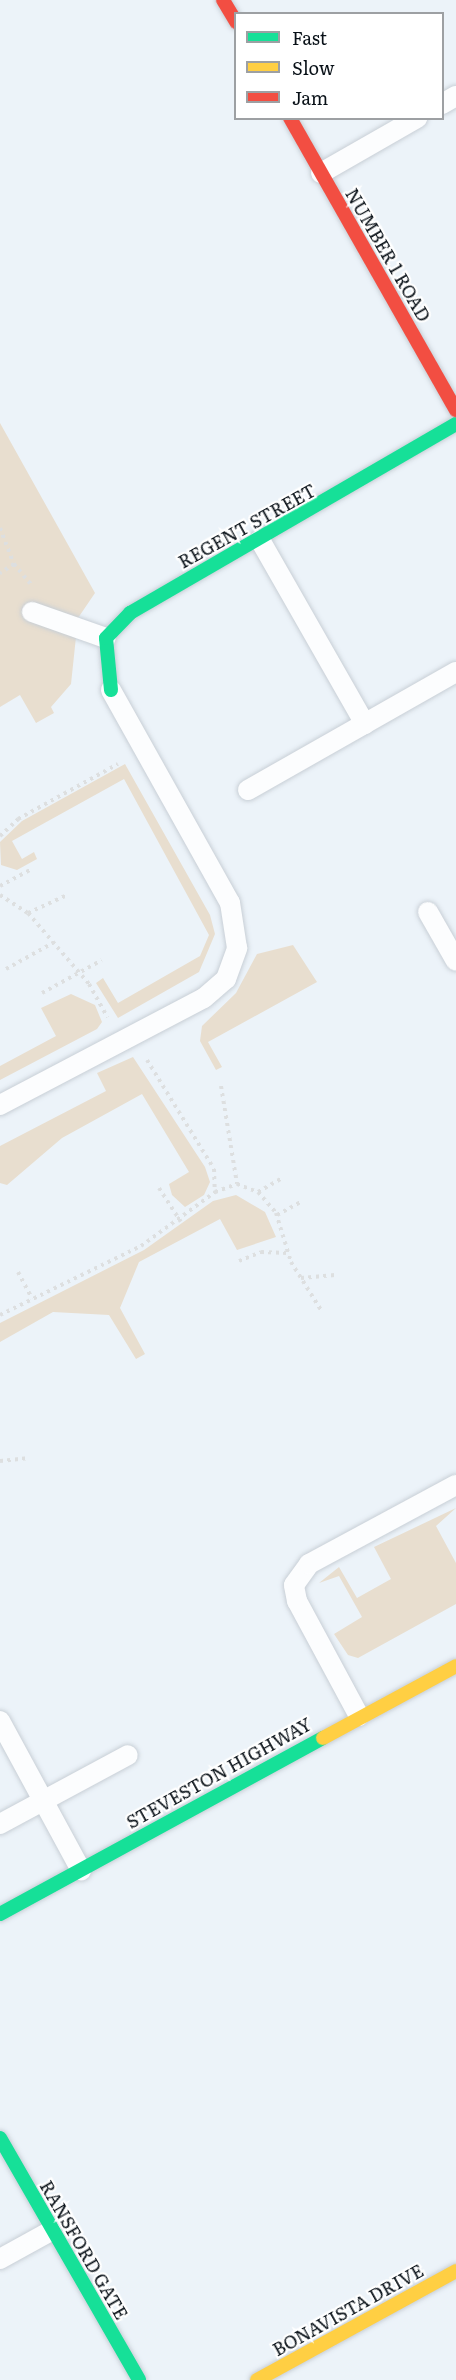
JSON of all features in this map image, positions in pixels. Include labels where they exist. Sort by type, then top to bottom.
[{"type":"street","points":[[223,0],[234,19]]},
{"type":"street","name":"NUMBER 1 ROAD","points":[[291,120],[456,410]]},
{"type":"street","name":"REGENT STREET","points":[[106,638],[130,613],[260,540],[456,424]]},
{"type":"street","points":[[106,638],[111,690]]},
{"type":"street","name":"STEVESTON HIGHWAY","points":[[0,1914],[359,1716],[456,1666]]},
{"type":"street","name":"RANSFORD GATE","points":[[0,2138],[51,2231],[139,2380]]},
{"type":"street","name":"BONAVISTA DRIVE","points":[[257,2380],[456,2271]]},
{"type":"lane","points":[[321,173],[414,120]]},
{"type":"lane","points":[[260,540],[365,724]]},
{"type":"lane","points":[[32,612],[106,638]]},
{"type":"lane","points":[[248,790],[456,672]]},
{"type":"lane","points":[[0,1105],[133,1037],[215,990],[232,963],[239,933],[217,878],[111,690]]},
{"type":"lane","points":[[428,912],[456,961]]},
{"type":"lane","points":[[359,1716],[297,1601],[294,1585],[309,1564],[456,1485]]},
{"type":"lane","points":[[0,1721],[81,1870]]},
{"type":"lane","points":[[0,1824],[128,1755]]},
{"type":"lane","points":[[0,2259],[51,2231]]},
{"type":"path","points":[[0,528],[14,564],[31,583]]},
{"type":"path","points":[[0,573],[14,564]]},
{"type":"path","points":[[0,836],[18,819],[127,759]]},
{"type":"path","points":[[0,886],[32,869]]},
{"type":"path","points":[[0,895],[28,913],[79,973],[111,1026]]},
{"type":"path","points":[[28,913],[65,896]]},
{"type":"path","points":[[6,969],[53,943]]},
{"type":"path","points":[[42,993],[102,960]]},
{"type":"path","points":[[133,1037],[214,1169],[215,1192]]},
{"type":"path","points":[[221,1086],[237,1184]]},
{"type":"path","points":[[258,1192],[282,1178]]},
{"type":"path","points":[[0,1316],[32,1298],[83,1278],[181,1222],[215,1192],[237,1184],[258,1192],[277,1215],[288,1252],[300,1278],[321,1310]]},
{"type":"path","points":[[159,1188],[181,1222]]},
{"type":"path","points":[[277,1215],[300,1202]]},
{"type":"path","points":[[239,1261],[261,1252],[288,1252]]},
{"type":"path","points":[[18,1272],[32,1298]]},
{"type":"path","points":[[300,1278],[338,1275]]},
{"type":"path","points":[[0,1461],[27,1458]]},
{"type":"shaded area","points":[[0,423],[95,593],[78,618],[71,684],[51,707],[54,713],[36,723],[20,695],[0,707]]},
{"type":"shaded area","points":[[125,764],[210,915],[215,934],[199,972],[118,1018],[96,983],[103,978],[118,1003],[200,956],[209,935],[124,779],[12,841],[22,859],[34,852],[37,859],[17,870],[1,865],[0,842],[22,821]]},
{"type":"shaded area","points":[[293,945],[317,982],[208,1042],[222,1067],[216,1070],[200,1041],[202,1026],[236,993],[257,954]]},
{"type":"shaded area","points":[[71,994],[95,1005],[102,1022],[97,1029],[0,1080],[0,1066],[56,1036],[41,1008]]},
{"type":"shaded area","points":[[133,1057],[205,1167],[210,1182],[204,1195],[185,1207],[172,1195],[169,1184],[189,1172],[142,1094],[62,1138],[7,1185],[0,1183],[0,1146],[106,1091],[97,1073]]},
{"type":"shaded area","points":[[236,1195],[265,1212],[276,1237],[237,1250],[220,1219],[139,1262],[120,1308],[145,1354],[136,1359],[109,1315],[53,1312],[0,1342],[0,1323],[144,1250],[213,1201]]},
{"type":"shaded area","points":[[456,1508],[436,1526],[456,1563],[456,1604],[358,1658],[348,1655],[334,1634],[362,1617],[339,1576],[319,1583],[339,1567],[357,1598],[391,1579],[374,1547]]},
{"type":"traffic: fast","points":[[111,690],[106,638],[130,613],[456,424]]},
{"type":"traffic: fast","points":[[0,1914],[323,1738]]},
{"type":"traffic: fast","points":[[0,2138],[139,2380]]},
{"type":"traffic: slow","points":[[323,1738],[456,1666]]},
{"type":"traffic: slow","points":[[257,2380],[456,2271]]},
{"type":"traffic: jam","points":[[223,0],[234,19]]},
{"type":"traffic: jam","points":[[291,120],[456,410]]}]
